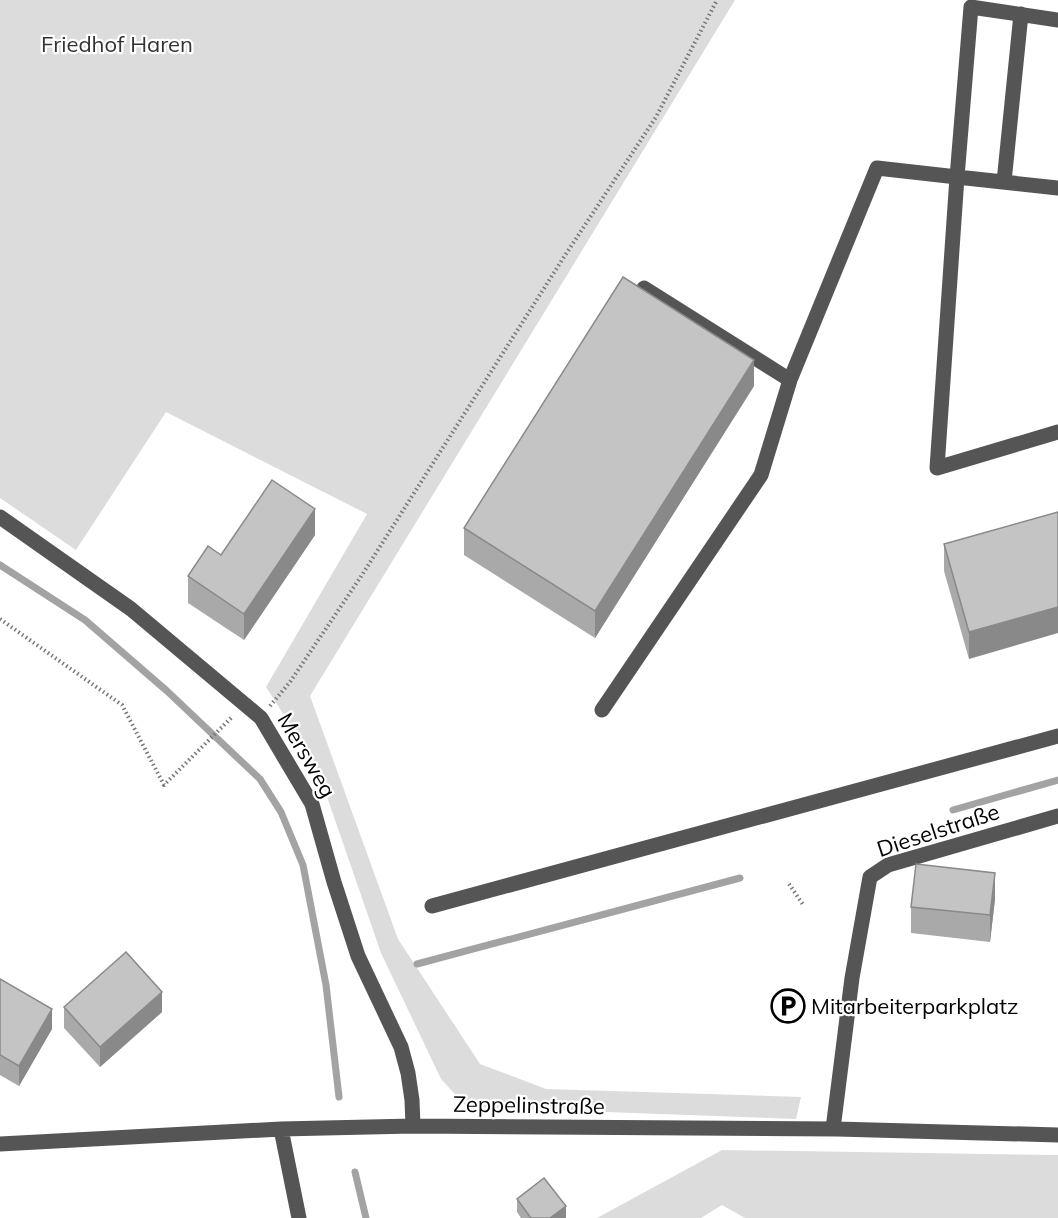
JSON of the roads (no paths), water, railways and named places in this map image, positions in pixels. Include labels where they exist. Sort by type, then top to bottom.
[{"type":"street","points":[[1058,20],[971,7],[937,468],[1058,432]]},
{"type":"street","points":[[1004,182],[1021,14]]},
{"type":"street","points":[[602,710],[761,475],[790,380],[877,168],[1004,182],[1058,184]]},
{"type":"street","points":[[644,288],[790,380]]},
{"type":"street","name":"Mersweg","points":[[0,517],[131,609],[261,718],[312,804],[358,956],[401,1047],[408,1073],[413,1126]]},
{"type":"street","points":[[432,906],[1058,736]]},
{"type":"street","name":"Dieselstraße","points":[[834,1130],[852,978],[870,877],[888,865],[1058,816]]},
{"type":"street","name":"Zeppelinstraße","points":[[0,1144],[281,1129],[413,1126],[834,1130],[1058,1135]]},
{"type":"street","points":[[281,1129],[299,1218]]},
{"type":"waterway","points":[[0,565],[85,620],[167,691],[260,779],[281,812],[303,865],[326,985],[339,1097]]},
{"type":"waterway","points":[[953,810],[1058,780]]},
{"type":"waterway","points":[[417,964],[740,878]]},
{"type":"waterway","points":[[355,1172],[366,1218]]},
{"type":"place","name":"Mitarbeiterparkplatz","points":[[788,1006]]},
{"type":"park label","name":"Friedhof Haren","points":[[117,44]]}]
